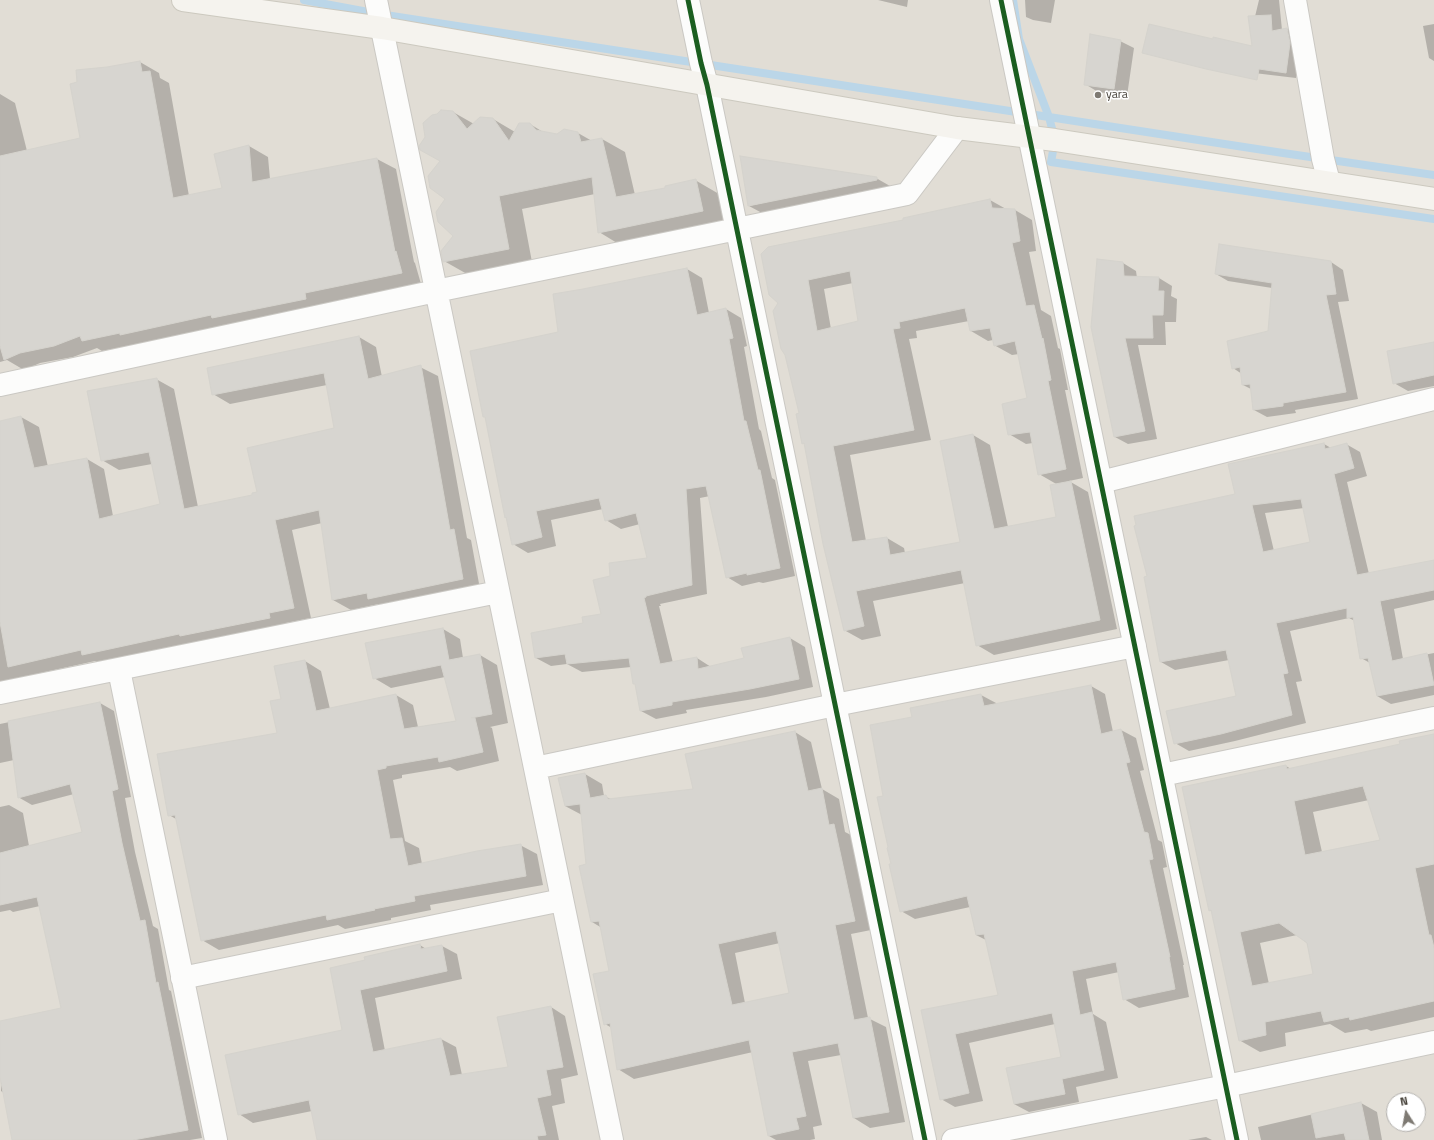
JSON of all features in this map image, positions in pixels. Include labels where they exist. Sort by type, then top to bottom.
[{"type":"main road","points":[[183,0],[382,28],[957,128],[1029,137],[1434,199]]},
{"type":"street","points":[[376,0],[612,1140]]},
{"type":"street","points":[[688,0],[737,229],[925,1140]]},
{"type":"street","points":[[1001,0],[1237,1140]]},
{"type":"street","points":[[1295,0],[1323,159],[1329,182]]},
{"type":"street","points":[[0,385],[436,291],[907,194],[957,128]]},
{"type":"street","points":[[1101,482],[1434,399]]},
{"type":"street","points":[[0,693],[498,592]]},
{"type":"street","points":[[535,768],[1135,646]]},
{"type":"street","points":[[119,670],[216,1140]]},
{"type":"street","points":[[1162,775],[1434,718]]},
{"type":"street","points":[[182,978],[562,900]]},
{"type":"street","points":[[953,1140],[1226,1086],[1434,1042]]},
{"type":"shaded area","points":[[0,0],[1434,0],[1434,1140],[0,1140]]},
{"type":"building","points":[[1271,15],[1272,31],[1287,28],[1290,43],[1286,73],[1259,69],[1257,80],[1142,53],[1149,24],[1213,39],[1213,37],[1252,46],[1248,16]]},
{"type":"building","points":[[1090,34],[1121,40],[1114,89],[1084,85]]},
{"type":"building","points":[[140,61],[142,72],[150,71],[173,198],[222,188],[214,154],[249,145],[252,182],[377,158],[395,252],[396,251],[402,273],[305,293],[306,299],[212,318],[211,315],[120,335],[120,333],[82,341],[80,336],[54,346],[20,353],[4,360],[0,346],[0,156],[80,138],[70,84],[77,82],[76,70],[107,67]]},
{"type":"building","points":[[441,110],[453,111],[467,129],[480,117],[493,118],[509,141],[519,123],[530,123],[536,130],[557,134],[564,129],[578,132],[581,142],[602,138],[616,197],[665,188],[665,186],[696,179],[703,211],[598,233],[592,177],[499,196],[509,249],[443,262],[441,251],[453,236],[438,222],[436,212],[445,199],[430,188],[428,176],[440,161],[420,150],[419,146],[425,137],[423,123],[432,115],[437,114]]},
{"type":"building","points":[[740,156],[877,177],[877,180],[748,206]]},
{"type":"building","points":[[990,199],[992,208],[1015,209],[1020,241],[1012,243],[1026,306],[1034,305],[1042,339],[1043,338],[1051,380],[1048,381],[1066,469],[1038,475],[1030,432],[1008,435],[1002,404],[1027,398],[1015,341],[994,346],[990,328],[970,331],[965,308],[899,322],[900,328],[893,329],[914,430],[833,446],[852,542],[887,537],[890,555],[960,542],[940,441],[973,434],[994,529],[1056,517],[1050,485],[1071,481],[1100,620],[976,646],[961,570],[856,591],[864,626],[844,631],[823,544],[804,443],[802,444],[796,414],[799,413],[785,355],[781,349],[773,311],[778,303],[769,295],[761,254],[768,247],[903,220],[903,218]],"holes":[[[850,271],[858,321],[817,331],[808,280]]]},
{"type":"building","points":[[1219,244],[1331,261],[1336,294],[1326,295],[1346,392],[1283,403],[1283,406],[1253,410],[1250,384],[1242,385],[1240,367],[1232,369],[1227,341],[1268,331],[1272,283],[1215,274]]},
{"type":"building","points":[[1097,259],[1123,262],[1124,276],[1159,277],[1158,291],[1164,291],[1163,315],[1152,315],[1153,338],[1125,338],[1145,431],[1114,437],[1091,327]]},
{"type":"building","points":[[687,268],[697,315],[726,308],[733,338],[729,339],[744,421],[746,421],[758,470],[760,470],[780,568],[726,578],[706,486],[686,489],[692,585],[646,596],[644,598],[660,664],[697,657],[698,669],[744,658],[741,648],[790,637],[799,679],[672,702],[672,705],[640,711],[635,684],[633,684],[629,658],[567,664],[565,654],[535,658],[531,633],[583,623],[582,617],[601,614],[593,580],[610,576],[609,563],[647,558],[636,513],[605,521],[599,498],[536,511],[542,537],[512,545],[506,517],[505,518],[485,417],[483,417],[470,351],[558,332],[553,294]]},
{"type":"building","points":[[359,336],[368,379],[421,365],[450,530],[454,529],[463,579],[368,599],[367,593],[332,600],[319,510],[275,520],[294,608],[269,613],[270,618],[180,636],[179,634],[82,655],[81,650],[8,667],[0,622],[0,421],[21,416],[34,468],[87,458],[99,519],[160,504],[149,452],[101,461],[87,391],[157,378],[184,509],[252,495],[252,493],[257,492],[247,448],[334,428],[324,373],[212,395],[207,368]]},
{"type":"building","points":[[1434,342],[1434,375],[1393,384],[1387,351]]},
{"type":"building","points":[[1324,443],[1325,449],[1347,443],[1354,468],[1334,474],[1357,575],[1434,560],[1434,590],[1380,601],[1392,661],[1427,653],[1434,685],[1377,696],[1368,658],[1360,659],[1353,617],[1347,618],[1347,608],[1276,623],[1288,673],[1283,674],[1292,715],[1221,734],[1174,744],[1166,711],[1236,696],[1226,650],[1160,662],[1144,577],[1147,576],[1134,526],[1136,525],[1134,516],[1235,494],[1228,464]],"holes":[[[1301,499],[1310,542],[1263,552],[1252,505]]]},
{"type":"building","points":[[443,628],[449,660],[480,654],[492,714],[471,718],[475,718],[483,752],[439,762],[438,757],[386,766],[386,768],[377,770],[390,839],[402,838],[408,866],[477,851],[521,844],[526,876],[414,896],[415,901],[327,920],[326,915],[201,941],[175,815],[168,816],[157,754],[277,733],[270,701],[281,699],[274,666],[305,660],[316,711],[396,694],[404,729],[456,721],[441,665],[373,679],[365,643]]},
{"type":"building","points":[[1091,685],[1101,734],[1121,729],[1130,762],[1126,763],[1144,832],[1148,833],[1153,859],[1149,860],[1170,957],[1175,989],[1123,1000],[1116,962],[1072,971],[1080,1015],[1092,1012],[1104,1070],[1062,1079],[1065,1094],[1014,1104],[1006,1068],[1061,1057],[1052,1013],[955,1034],[969,1093],[940,1100],[921,1010],[998,995],[984,934],[976,935],[967,896],[900,912],[889,864],[891,864],[888,847],[877,797],[883,796],[870,725],[912,717],[910,708],[981,694],[984,706]]},
{"type":"building","points":[[100,702],[118,789],[112,791],[122,843],[140,921],[145,920],[156,983],[158,982],[188,1130],[133,1140],[12,1140],[0,1077],[0,1021],[61,1008],[37,897],[0,905],[0,853],[82,832],[70,784],[18,798],[8,721]]},
{"type":"building","points":[[795,731],[808,791],[822,788],[829,825],[834,824],[855,921],[835,925],[854,1020],[870,1017],[889,1112],[853,1118],[838,1043],[792,1052],[806,1116],[796,1118],[799,1129],[768,1136],[749,1040],[617,1070],[610,1023],[604,1025],[593,974],[609,971],[599,921],[591,922],[579,866],[586,864],[580,804],[565,806],[558,778],[585,773],[590,798],[606,795],[608,799],[693,789],[685,754]],"holes":[[[776,931],[789,993],[732,1005],[718,944]]]},
{"type":"building","points":[[1434,734],[1434,864],[1415,868],[1429,935],[1431,935],[1434,948],[1434,1001],[1350,1020],[1349,1017],[1324,1022],[1321,1011],[1265,1022],[1266,1035],[1239,1041],[1211,910],[1209,911],[1182,787],[1286,765],[1287,769],[1400,744],[1399,741]],"holes":[[[1363,786],[1380,840],[1305,855],[1294,801]],[[1279,923],[1307,943],[1313,974],[1252,986],[1240,932]]]},
{"type":"building","points":[[420,944],[421,949],[442,945],[447,971],[360,990],[373,1052],[441,1038],[450,1076],[508,1067],[497,1017],[551,1006],[563,1067],[546,1070],[551,1095],[537,1098],[546,1135],[537,1136],[538,1140],[317,1140],[309,1100],[238,1115],[225,1055],[342,1030],[330,968],[365,960],[364,957]]},
{"type":"building","points":[[1361,1102],[1369,1140],[1346,1140],[1344,1133],[1316,1138],[1311,1114]]},
{"type":"waterway","points":[[304,0],[379,14],[1434,175]]},
{"type":"waterway","points":[[1013,0],[1019,39],[1049,117],[1055,140],[1051,162],[1434,219]]},
{"type":"cycle path","points":[[688,0],[707,85],[925,1140]]},
{"type":"cycle path","points":[[1001,0],[1237,1140]]},
{"type":"place","name":"yara","points":[[1098,95]]}]
